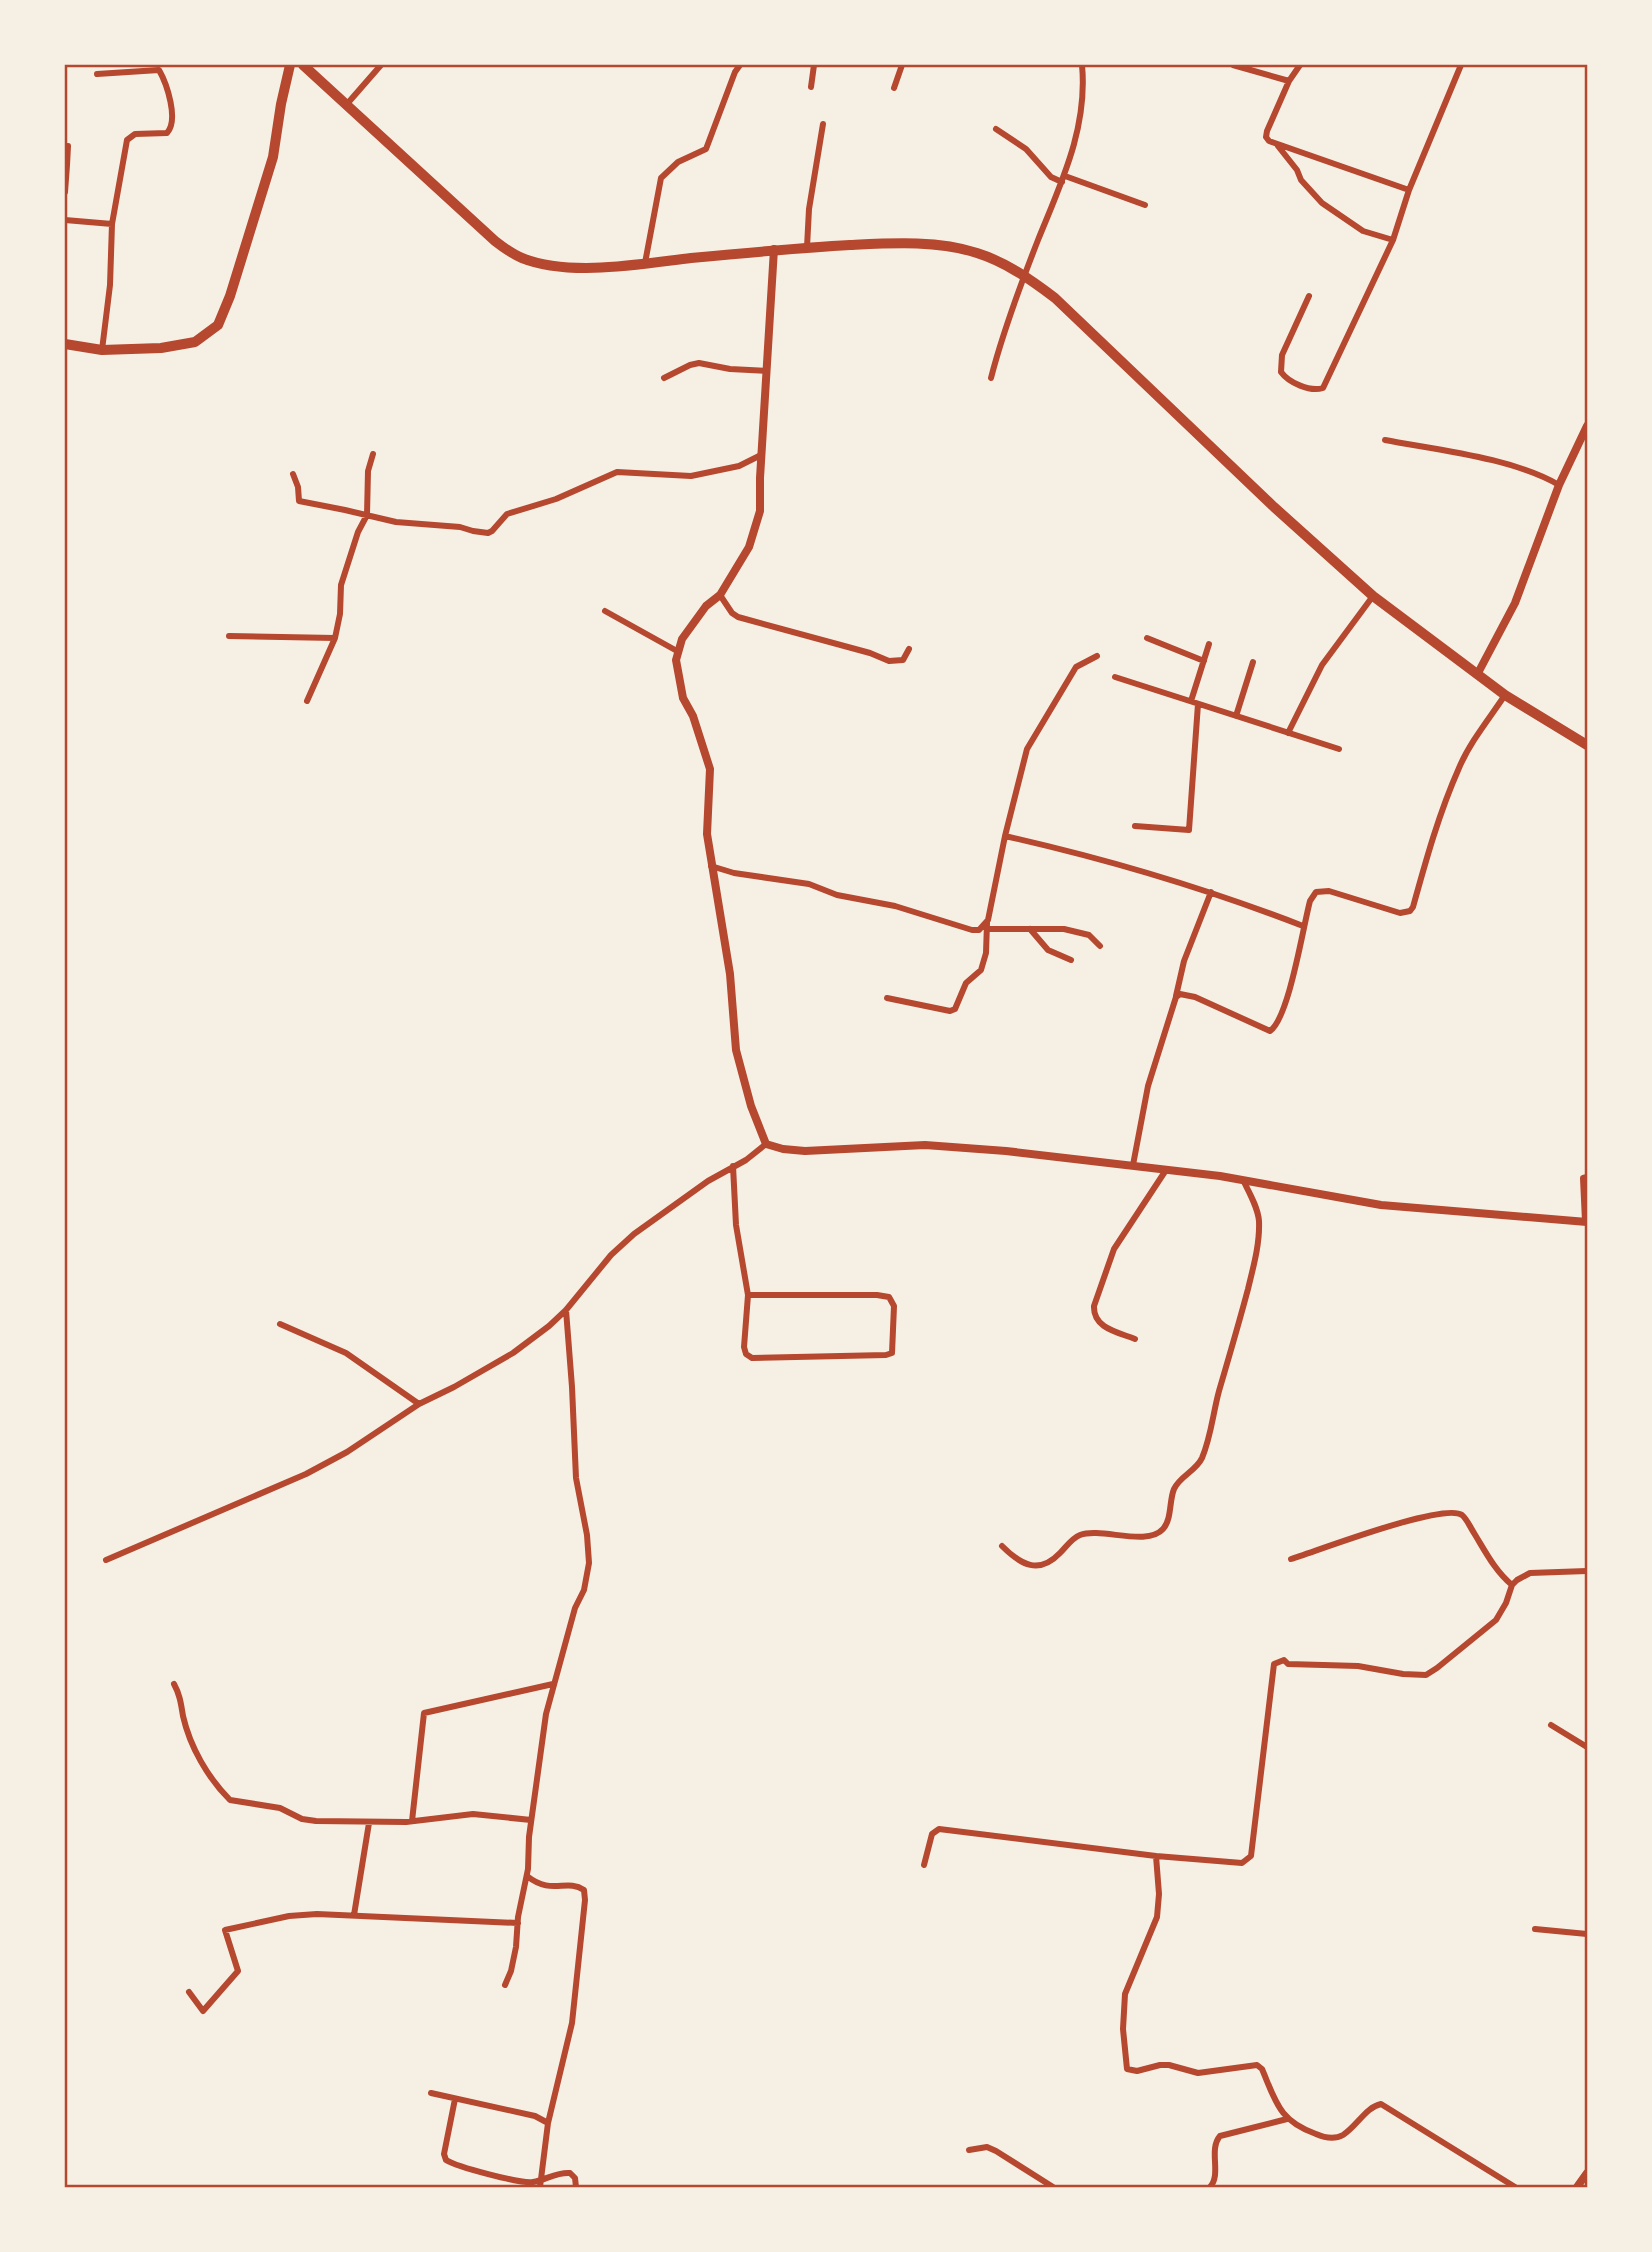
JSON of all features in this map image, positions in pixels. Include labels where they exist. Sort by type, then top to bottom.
[{"type":"main road","points":[[65,344],[102,350],[141,350],[195,342],[218,325],[230,296],[273,157],[290,65]]},
{"type":"main road","points":[[303,65],[495,241],[513,254],[544,264],[566,266],[645,263],[774,249],[881,243],[963,249],[978,253],[1024,275],[1055,298],[1274,507],[1373,597],[1505,695],[1587,745]]},
{"type":"street","points":[[347,104],[382,65]]},
{"type":"street","points":[[645,263],[661,178],[678,162],[706,149],[740,65]]},
{"type":"street","points":[[811,87],[814,65]]},
{"type":"street","points":[[894,88],[902,65]]},
{"type":"street","points":[[991,378],[1003,331],[1063,179],[1082,114],[1082,65]]},
{"type":"street","points":[[1233,65],[1289,80]]},
{"type":"street","points":[[1300,65],[1289,80],[1267,131],[1269,141],[1409,190]]},
{"type":"street","points":[[1309,296],[1282,355],[1281,372],[1285,378],[1317,390],[1323,388],[1335,365],[1393,240],[1409,190],[1461,65]]},
{"type":"street","points":[[97,74],[158,67],[169,92],[171,130],[167,134],[135,134],[127,140],[113,224],[110,285],[102,350]]},
{"type":"street","points":[[807,247],[809,209],[823,124]]},
{"type":"street","points":[[996,129],[1026,149],[1051,177],[1145,205]]},
{"type":"street","points":[[1277,145],[1297,170],[1301,180],[1322,203],[1363,231],[1393,240]]},
{"type":"street","points":[[65,192],[68,146]]},
{"type":"street","points":[[65,220],[113,224]]},
{"type":"street","points":[[766,1144],[751,1106],[736,1050],[730,974],[707,834],[710,769],[693,716],[682,698],[676,668],[677,651],[682,639],[706,606],[720,595],[743,559],[758,520],[762,495],[761,455],[774,249]]},
{"type":"street","points":[[664,378],[699,363],[730,369],[767,371]]},
{"type":"street","points":[[1478,673],[1516,603],[1559,485],[1587,426]]},
{"type":"street","points":[[1385,440],[1502,463],[1544,476],[1559,485]]},
{"type":"street","points":[[307,701],[335,638],[340,614],[341,585],[358,532],[367,515],[368,471],[373,454]]},
{"type":"street","points":[[293,474],[299,501],[396,522],[460,527],[488,533],[507,514],[556,499],[617,472],[691,476],[739,466],[761,455]]},
{"type":"street","points":[[720,595],[732,613],[738,617],[870,653],[889,661],[903,660],[909,649]]},
{"type":"street","points":[[1288,733],[1322,664],[1373,597]]},
{"type":"street","points":[[605,611],[677,651]]},
{"type":"street","points":[[229,636],[335,638]]},
{"type":"street","points":[[1147,638],[1204,661]]},
{"type":"street","points":[[1135,826],[1189,830],[1194,703],[1209,644]]},
{"type":"street","points":[[887,998],[950,1011],[955,1009],[966,983],[981,970],[986,953],[987,926],[1022,762],[1033,736],[1076,667],[1097,656]]},
{"type":"street","points":[[1236,716],[1253,662]]},
{"type":"street","points":[[1115,677],[1339,749]]},
{"type":"street","points":[[1176,997],[1180,994],[1195,997],[1270,1031],[1279,1022],[1287,998],[1312,896],[1320,890],[1399,913],[1410,911],[1434,832],[1459,767],[1471,744],[1505,695]]},
{"type":"street","points":[[1005,836],[1091,856],[1211,892],[1303,926]]},
{"type":"street","points":[[711,866],[734,873],[809,884],[836,895],[895,906],[972,930],[987,926],[1079,931],[1089,935],[1100,946]]},
{"type":"street","points":[[1133,1165],[1148,1086],[1176,997],[1184,961],[1211,892]]},
{"type":"street","points":[[1030,929],[1048,950],[1071,960]]},
{"type":"street","points":[[766,1144],[806,1151],[925,1145],[1220,1176],[1381,1205],[1586,1221],[1583,1178],[1587,1177]]},
{"type":"street","points":[[106,1560],[306,1474],[346,1452],[419,1404],[513,1353],[566,1310],[611,1255],[628,1239],[708,1181],[746,1160],[766,1144]]},
{"type":"street","points":[[733,1166],[736,1224],[748,1295],[744,1347],[749,1357],[892,1353],[894,1306],[889,1297],[748,1295]]},
{"type":"street","points":[[1135,1339],[1099,1324],[1093,1316],[1094,1306],[1114,1249],[1166,1170]]},
{"type":"street","points":[[1002,1546],[1017,1560],[1026,1564],[1045,1565],[1079,1535],[1135,1537],[1158,1533],[1164,1528],[1176,1485],[1201,1461],[1207,1444],[1255,1261],[1258,1212],[1244,1182]]},
{"type":"street","points":[[505,1984],[511,1971],[527,1876],[531,1820],[546,1714],[575,1608],[584,1590],[589,1563],[587,1535],[576,1478],[566,1310]]},
{"type":"street","points":[[280,1324],[346,1353],[419,1404]]},
{"type":"street","points":[[1291,1559],[1408,1521],[1448,1512],[1465,1518],[1498,1573],[1512,1585]]},
{"type":"street","points":[[924,1866],[932,1834],[939,1829],[1156,1856],[1242,1863],[1251,1856],[1275,1664],[1284,1660],[1288,1664],[1358,1666],[1426,1675],[1496,1619],[1506,1603],[1512,1585],[1530,1573],[1587,1571]]},
{"type":"street","points":[[174,1684],[201,1762],[230,1800],[279,1808],[302,1819],[316,1821],[369,1823],[473,1814],[531,1820]]},
{"type":"street","points":[[412,1821],[424,1713],[553,1684]]},
{"type":"street","points":[[1552,1725],[1587,1747]]},
{"type":"street","points":[[354,1915],[369,1823]]},
{"type":"street","points":[[1156,1856],[1159,1894],[1157,1917],[1125,1994],[1123,2029],[1127,2069],[1137,2071],[1169,2065],[1198,2073],[1257,2065],[1262,2069],[1278,2108],[1287,2119],[1314,2133],[1334,2138],[1349,2130],[1375,2105],[1385,2105],[1515,2187]]},
{"type":"street","points":[[527,1876],[550,1888],[575,1885],[584,1890],[585,1900],[572,2023],[548,2123],[540,2183]]},
{"type":"street","points":[[189,1992],[203,2011],[239,1971],[225,1930],[289,1916],[354,1915],[517,1923]]},
{"type":"street","points":[[1535,1929],[1587,1934]]},
{"type":"street","points":[[431,2093],[535,2116],[548,2123]]},
{"type":"street","points":[[455,2099],[444,2154],[446,2160],[521,2181],[540,2183],[556,2174],[570,2173],[575,2178],[576,2187]]},
{"type":"street","points":[[1210,2187],[1214,2181],[1215,2144],[1220,2136],[1287,2119]]},
{"type":"street","points":[[969,2150],[987,2147],[1053,2187]]},
{"type":"street","points":[[1577,2187],[1587,2173]]}]
